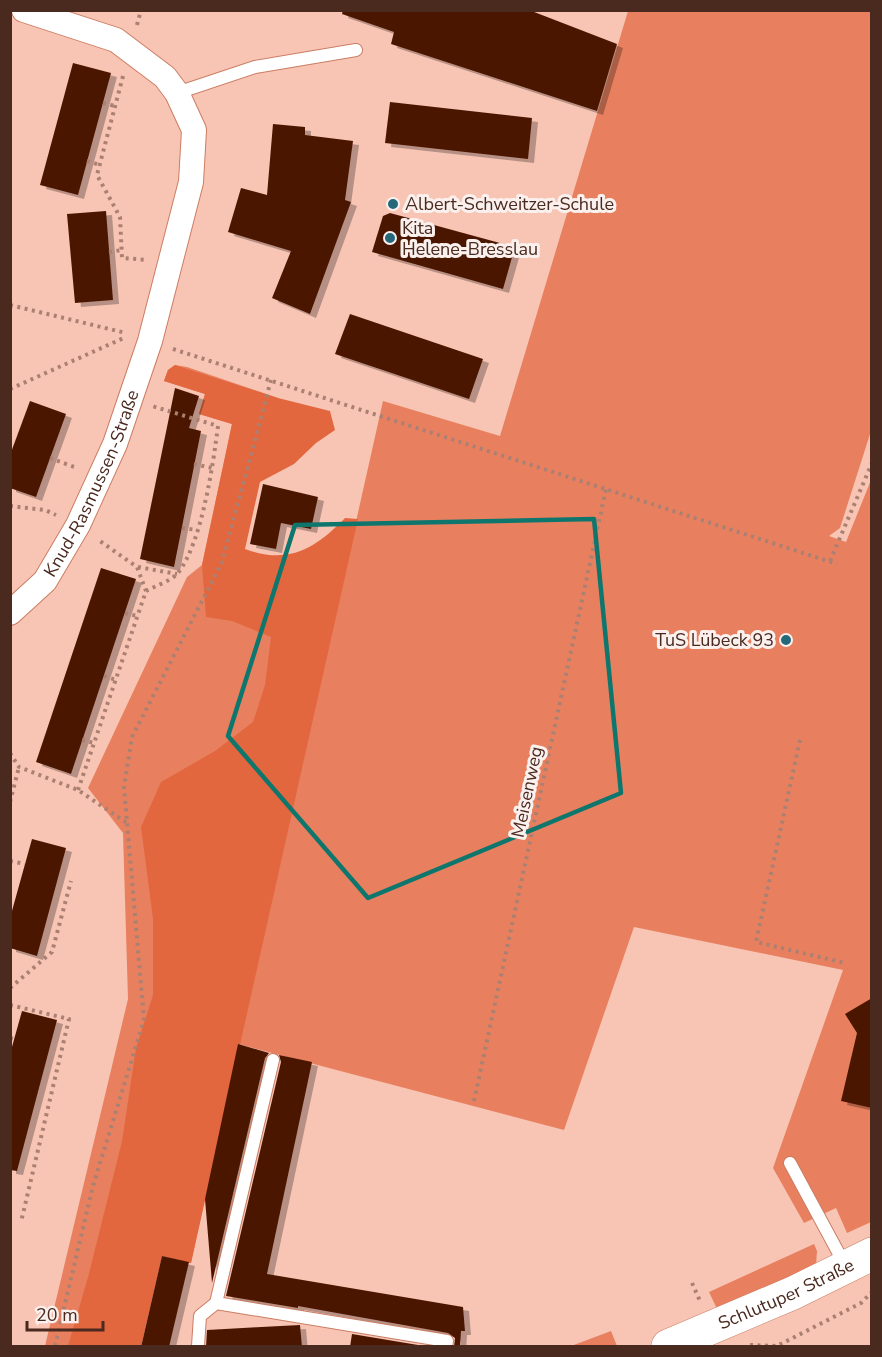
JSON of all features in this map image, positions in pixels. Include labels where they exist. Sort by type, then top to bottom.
[{"type":"main road","name":"Schlutuper Straße","points":[[668,1347],[783,1297],[858,1260]]},
{"type":"street","name":"Knud-Rasmussen-Straße","points":[[10,614],[45,581],[78,525],[157,343],[191,182],[194,130],[177,93],[165,77],[116,40],[24,10]]},
{"type":"lane","points":[[177,93],[255,67],[356,50]]},
{"type":"lane","points":[[198,1347],[200,1316],[216,1303],[273,1060]]},
{"type":"lane","points":[[790,1163],[858,1260]]},
{"type":"lane","points":[[216,1303],[447,1341],[446,1347]]},
{"type":"path","points":[[137,26],[141,10]]},
{"type":"path","points":[[124,74],[97,175],[120,217],[122,258],[150,261]]},
{"type":"path","points":[[103,103],[115,106]]},
{"type":"path","points":[[87,161],[100,165]]},
{"type":"path","points":[[109,252],[122,250]]},
{"type":"path","points":[[10,305],[132,334],[10,389]]},
{"type":"path","points":[[157,343],[837,564]]},
{"type":"path","points":[[55,1347],[93,1186],[144,1020],[124,787],[132,737],[222,562],[271,380]]},
{"type":"path","points":[[146,591],[177,574],[197,530],[212,468],[218,426],[147,404]]},
{"type":"path","points":[[50,458],[81,470]]},
{"type":"path","points":[[830,561],[872,463]]},
{"type":"path","points":[[194,464],[212,468]]},
{"type":"path","name":"Meisenweg","points":[[474,1101],[606,489]]},
{"type":"path","points":[[10,506],[45,510],[58,516]]},
{"type":"path","points":[[182,528],[197,530]]},
{"type":"path","points":[[88,533],[137,567],[177,574]]},
{"type":"path","points":[[78,790],[146,591],[137,567]]},
{"type":"path","points":[[125,613],[137,616]]},
{"type":"path","points":[[104,676],[116,680]]},
{"type":"path","points":[[82,740],[94,743]]},
{"type":"path","points":[[800,740],[756,942],[845,963]]},
{"type":"path","points":[[10,753],[20,767],[78,790],[127,823]]},
{"type":"path","points":[[10,802],[20,767]]},
{"type":"path","points":[[10,861],[25,864]]},
{"type":"path","points":[[10,988],[52,952],[71,881]]},
{"type":"path","points":[[10,1005],[69,1019],[21,1222]]},
{"type":"path","points":[[744,1344],[777,1346],[861,1303],[872,1292]]},
{"type":"highlighted area","points":[[594,519],[621,793],[368,898],[228,736],[295,525]]},
{"type":"shaded area","points":[[628,11],[871,11],[871,431],[840,528],[829,536],[846,542],[871,480],[871,1222],[847,1233],[836,1208],[804,1223],[773,1168],[843,970],[634,927],[564,1130],[238,1044],[191,1263],[162,1256],[141,1346],[45,1346],[128,999],[123,833],[88,788],[187,577],[202,565],[232,424],[199,414],[205,394],[164,381],[168,370],[175,365],[187,367],[278,398],[238,577],[338,602],[383,401],[500,436]]},
{"type":"shaded area","points":[[175,365],[278,398],[330,411],[335,430],[316,443],[294,464],[260,482],[245,549],[260,554],[275,555],[300,551],[323,538],[345,518],[358,519],[191,1263],[162,1256],[141,1346],[68,1346],[122,1141],[136,1048],[153,995],[153,919],[141,827],[161,782],[215,751],[253,722],[265,685],[271,637],[232,621],[206,617],[202,565],[232,424],[199,414],[205,394],[164,381],[168,370]]},
{"type":"shaded area","points":[[814,1244],[817,1251],[816,1265],[718,1311],[709,1292]]},
{"type":"shaded area","points":[[611,1331],[617,1346],[571,1346]]},
{"type":"building","points":[[343,10],[529,10],[617,44],[597,111],[391,44],[394,32],[342,14]]},
{"type":"building","points":[[73,63],[111,73],[78,195],[40,185]]},
{"type":"building","points":[[390,102],[532,118],[528,159],[385,143]]},
{"type":"building","points":[[273,124],[305,127],[305,135],[353,141],[345,200],[351,202],[310,314],[272,298],[291,251],[228,232],[241,188],[267,195]]},
{"type":"building","points":[[106,211],[113,300],[75,303],[67,214]]},
{"type":"building","points":[[390,213],[515,247],[503,289],[372,252],[383,216]]},
{"type":"building","points":[[350,314],[483,359],[469,399],[335,354]]},
{"type":"building","points":[[175,388],[199,396],[189,428],[201,431],[174,567],[140,559]]},
{"type":"building","points":[[30,401],[66,414],[36,497],[10,488],[10,455]]},
{"type":"building","points":[[263,484],[318,497],[311,529],[281,523],[276,549],[250,544]]},
{"type":"building","points":[[101,568],[136,579],[71,774],[36,762]]},
{"type":"building","points":[[32,839],[66,848],[37,956],[10,948],[10,918]]},
{"type":"building","points":[[872,998],[872,1108],[841,1101],[857,1033],[845,1014]]},
{"type":"building","points":[[22,1011],[57,1020],[17,1171],[10,1170],[10,1054]]},
{"type":"building","points":[[238,1044],[269,1053],[265,1058],[212,1283],[205,1199]]},
{"type":"building","points":[[279,1055],[312,1062],[267,1274],[463,1307],[465,1331],[461,1331],[460,1347],[454,1347],[455,1338],[448,1333],[298,1306],[298,1308],[226,1296],[281,1062]]},
{"type":"building","points":[[162,1256],[189,1262],[169,1347],[141,1347]]},
{"type":"building","points":[[300,1325],[302,1347],[206,1347],[207,1330]]},
{"type":"building","points":[[352,1334],[430,1347],[350,1347]]},
{"type":"place","name":"Albert-Schweitzer-Schule","points":[[393,204]]},
{"type":"place","name":"Kita Helene-Bresslau","points":[[390,238]]},
{"type":"place","name":"TuS Lübeck 93","points":[[786,640]]}]
